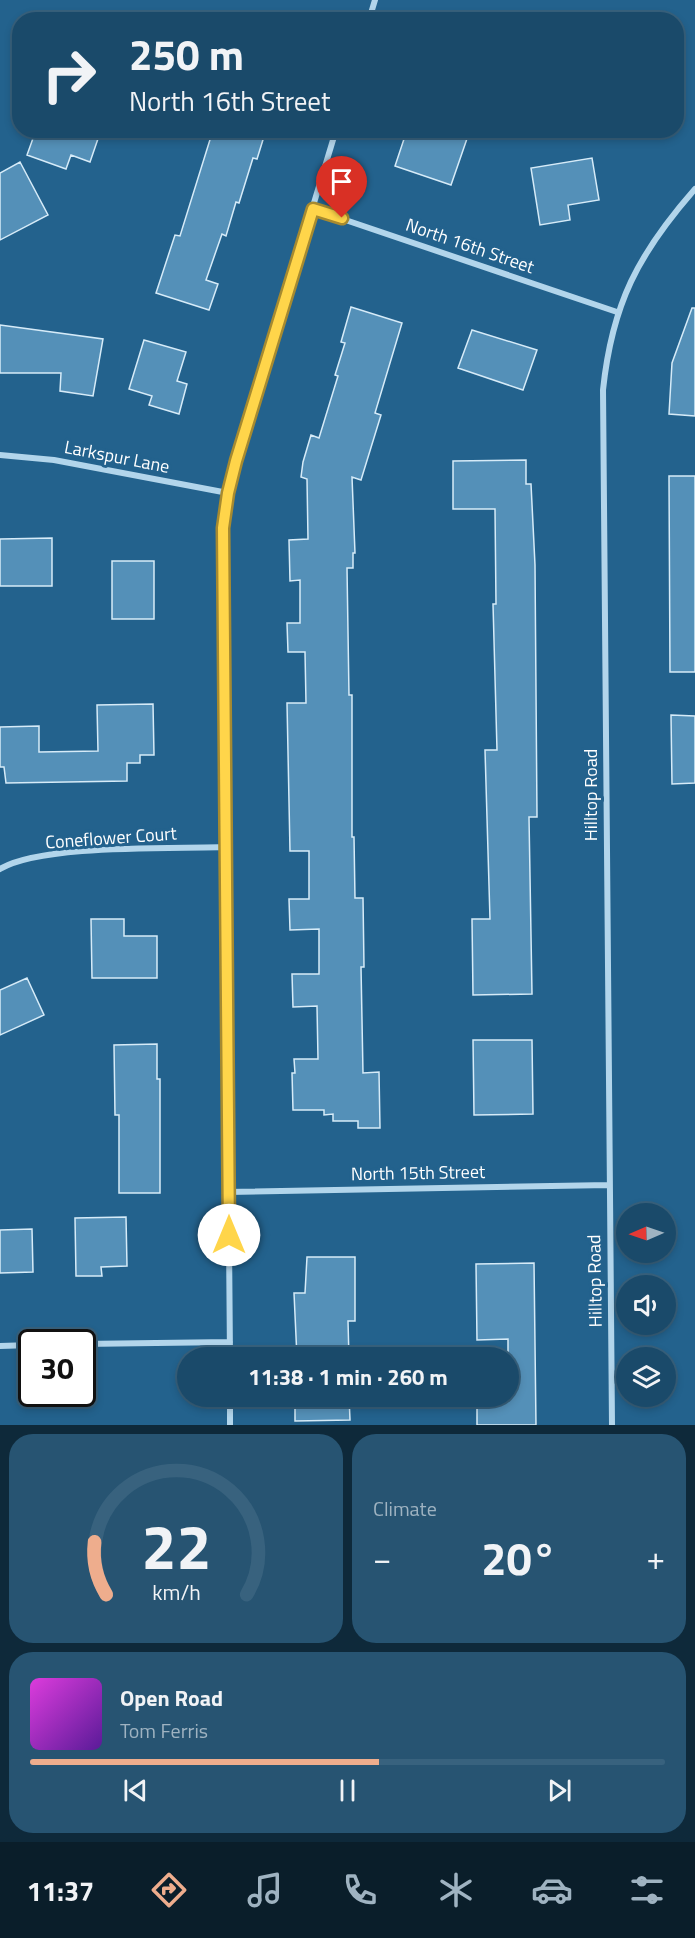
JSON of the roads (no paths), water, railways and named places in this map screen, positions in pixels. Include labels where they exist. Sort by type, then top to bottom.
[{"type":"street","points":[[230,1347],[223,528],[228,493],[334,138]]},
{"type":"street","name":"Hilltop Road","points":[[612,1425],[603,390],[606,357],[616,312],[649,246],[695,189]]},
{"type":"street","name":"North 16th Street","points":[[313,209],[616,312]]},
{"type":"street","name":"Larkspur Lane","points":[[0,455],[54,460],[228,493]]},
{"type":"street","name":"Coneflower Court","points":[[0,869],[8,864],[63,853],[225,847]]},
{"type":"street","name":"North 15th Street","points":[[228,1192],[609,1185]]},
{"type":"street","points":[[96,1344],[230,1342]]},
{"type":"street","points":[[0,1346],[18,1345]]},
{"type":"street","points":[[230,1407],[230,1425]]}]
